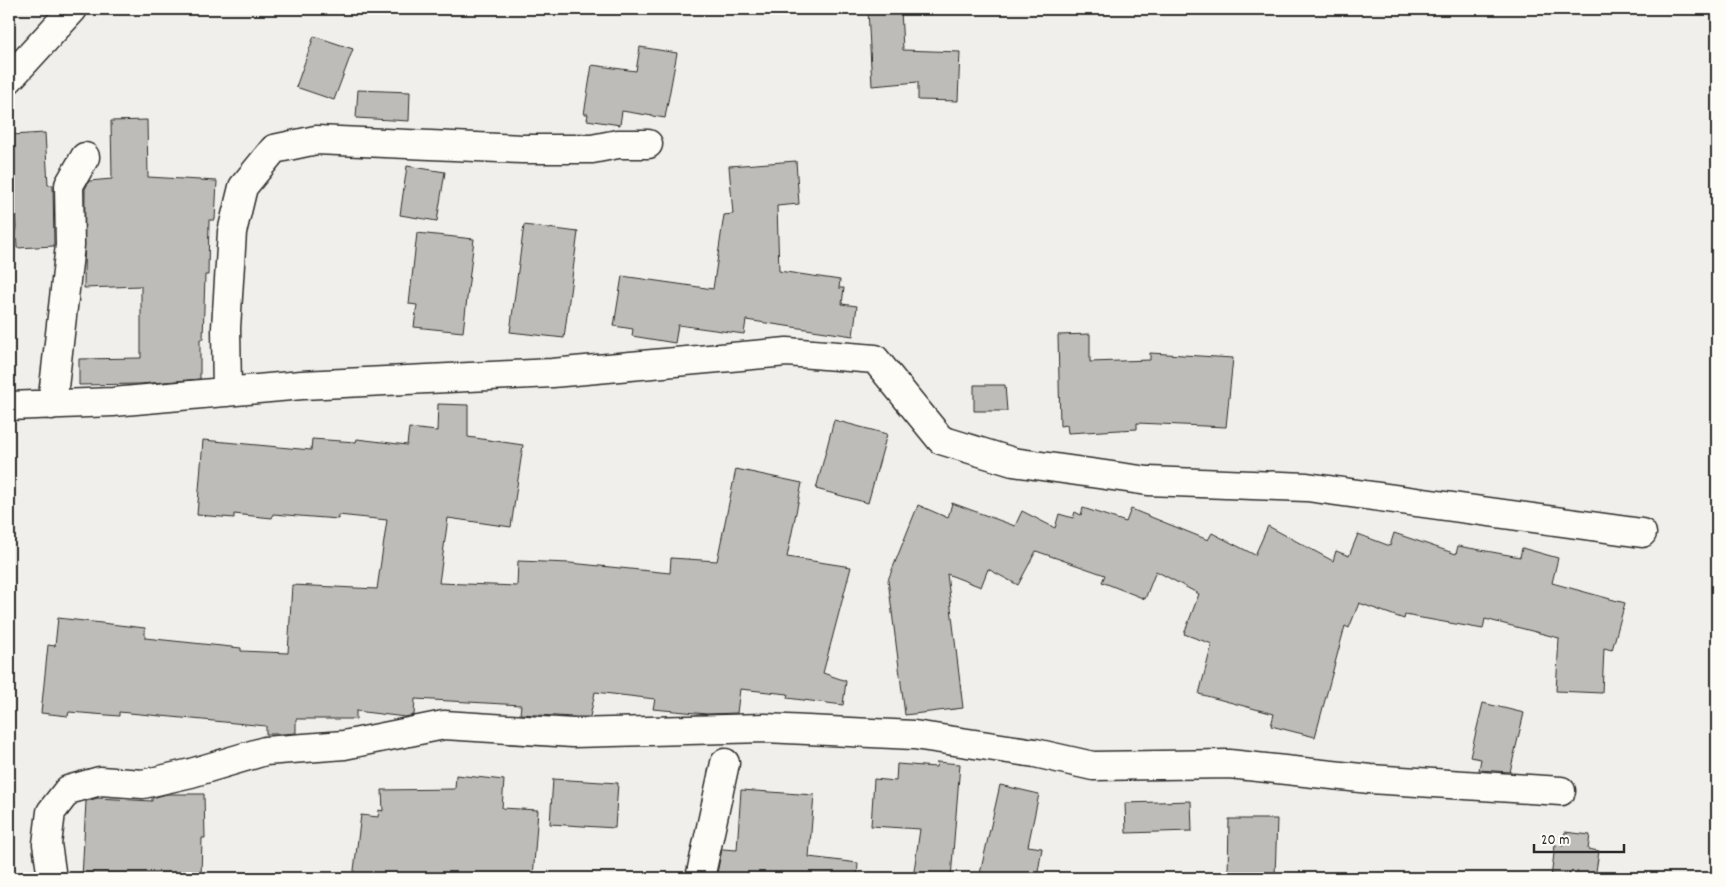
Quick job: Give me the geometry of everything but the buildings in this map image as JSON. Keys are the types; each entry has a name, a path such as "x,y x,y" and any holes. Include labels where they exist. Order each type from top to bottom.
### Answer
{"street":[{"path":"9,79 73,9"},
{"path":"227,392 226,328 232,232 243,187 274,149 316,140 522,149 592,149 618,144 648,144"},
{"path":"52,405 70,245 69,185 85,157"},
{"path":"9,406 113,402 302,385 552,373 787,352 875,359 941,440 1012,462 1148,481 1307,487 1642,533"},
{"path":"52,878 47,844 52,812 68,790 100,781 143,784 191,773 265,751 344,745 444,725 573,733 766,728 914,735 1035,753 1093,766 1229,764 1370,779 1561,791"},
{"path":"700,878 725,763"}]}
